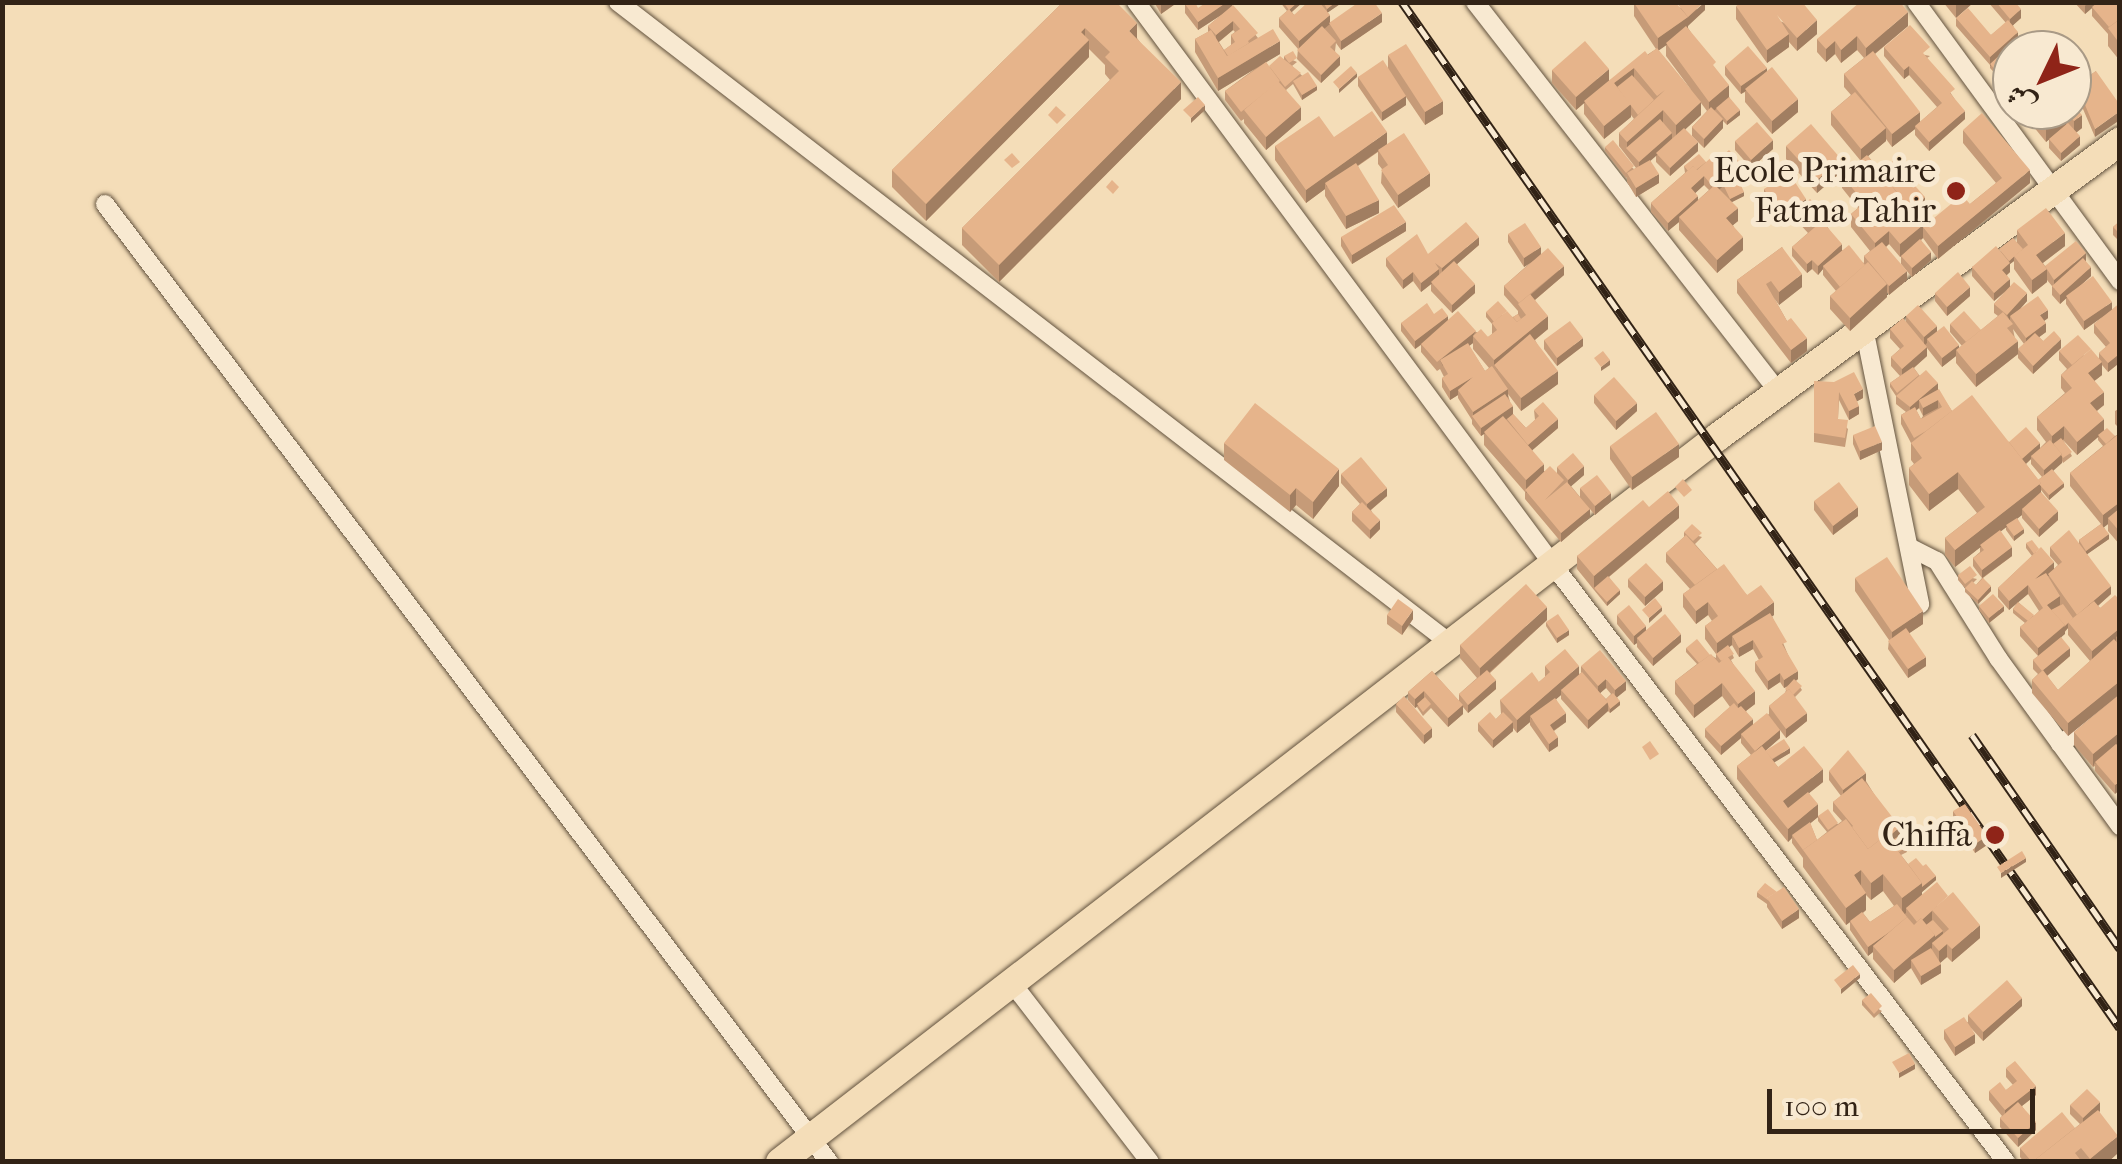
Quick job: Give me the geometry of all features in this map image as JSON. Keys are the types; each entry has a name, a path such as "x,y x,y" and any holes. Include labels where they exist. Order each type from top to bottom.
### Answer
{"main road":[{"path":"780,1162 1779,392 2120,142"}],"street":[{"path":"618,2 1451,644"},
{"path":"1136,2 1554,566 2006,1162"},
{"path":"1475,2 1577,119 1779,392"},
{"path":"1916,2 2120,281"},
{"path":"105,204 829,1162"},
{"path":"1864,328 1920,604"},
{"path":"1908,546 1937,561 1998,658 2120,826"},
{"path":"2060,744 2120,702"},
{"path":"1012,983 1150,1162"}],"building":[{"path":"1063,2 1116,2 1137,23 1129,31 1181,82 999,265 962,228 1119,71 1105,57 1110,52 1085,28 1081,32 1089,40 926,204 892,170"},
{"path":"1187,2 1195,2 1198,8 1207,2 1227,2 1198,22"},
{"path":"1308,2 1319,2 1330,15 1299,41 1279,18 1289,9 1294,15"},
{"path":"1359,2 1374,2 1382,13 1341,41 1329,23"},
{"path":"1675,2 1688,17 1658,38 1634,3"},
{"path":"1676,2 1704,2 1688,17"},
{"path":"1742,2 1802,2 1817,20 1797,38 1777,15 1789,34 1767,50 1736,6"},
{"path":"1860,2 1900,2 1908,12 1866,48 1857,36 1841,50 1835,41 1826,49 1817,39"},
{"path":"1996,2 2015,2 2021,9 2010,19"},
{"path":"2098,2 2120,2 2120,19 2109,27 2092,7"},
{"path":"1233,5 1258,33 1228,56 1224,50 1235,42 1231,35 1240,29 1233,21 1216,35 1208,26"},
{"path":"1968,8 1992,34 1992,55 1990,57 1956,18"},
{"path":"2120,19 2120,44 2108,28"},
{"path":"2008,20 2016,30 1997,30"},
{"path":"1910,25 1930,47 1923,53 1955,89 1950,93 1965,111 1929,142 1915,126 1942,103 1909,66 1904,70 1884,47"},
{"path":"1322,26 1336,41 1330,47 1340,56 1321,75 1297,50"},
{"path":"1686,26 1716,62 1713,65 1729,85 1709,102 1666,43"},
{"path":"1273,29 1280,41 1218,78 1195,39 1211,30 1227,56"},
{"path":"1585,41 1609,69 1576,97 1552,70"},
{"path":"1406,44 1443,101 1425,112 1388,55"},
{"path":"1748,46 1767,68 1741,86 1725,66"},
{"path":"1657,48 1701,102 1676,125 1663,110 1627,142 1619,133 1665,90 1657,96 1634,68 1614,83 1631,104 1604,126 1584,101 1645,51 1648,55"},
{"path":"1293,51 1297,58 1289,63 1284,56"},
{"path":"1873,51 1920,112 1892,134 1844,74"},
{"path":"1280,56 1301,73 1285,87 1269,66"},
{"path":"1383,60 1406,96 1382,112 1358,77"},
{"path":"1266,62 1280,81 1241,112 1225,91"},
{"path":"1351,66 1357,73 1339,89 1333,82"},
{"path":"1772,67 1798,99 1772,121 1745,89"},
{"path":"2096,71 2120,105 2120,111 2095,129 2092,122 2092,74"},
{"path":"1308,72 1317,86 1302,95 1293,81"},
{"path":"1632,75 1654,100 1638,115 1617,87"},
{"path":"1278,81 1301,107 1266,137 1244,110"},
{"path":"1855,92 1886,128 1861,149 1831,112"},
{"path":"1198,97 1205,105 1191,118 1183,110"},
{"path":"1729,97 1740,110 1727,121 1716,108"},
{"path":"1056,106 1066,115 1057,124 1048,115"},
{"path":"1711,107 1723,119 1704,139 1692,127"},
{"path":"1372,111 1387,132 1306,190 1275,146 1319,116 1334,137"},
{"path":"1982,113 1992,130 1996,130 2030,170 1938,246 1923,227 1962,195 1970,204 2002,178 1963,130"},
{"path":"1660,119 1672,133 1639,162 1626,148"},
{"path":"1757,122 1773,140 1751,160 1735,141"},
{"path":"1811,124 1841,159 1817,180 1786,146"},
{"path":"1684,128 1698,142 1670,168 1656,153"},
{"path":"2060,130 2074,130 2080,136 2061,153 2049,139"},
{"path":"1404,133 1430,173 1398,195 1381,170 1388,165 1378,150"},
{"path":"1613,140 1634,166 1626,173 1605,147"},
{"path":"1729,150 1742,165 1733,173 1720,158"},
{"path":"1012,153 1020,162 1012,168 1004,160"},
{"path":"1699,154 1706,162 1688,171 1684,166"},
{"path":"1714,155 1729,173 1713,187 1704,176 1691,188 1698,196 1668,223 1651,203 1693,166 1697,170"},
{"path":"1867,155 1923,225 1900,244 1889,231 1875,243 1851,214 1864,203 1842,175"},
{"path":"1650,160 1659,174 1636,188 1627,173"},
{"path":"1893,161 1925,197 1911,210 1881,172"},
{"path":"1356,163 1379,200 1346,216 1325,183"},
{"path":"1759,167 1764,173 1757,179 1751,173"},
{"path":"1789,173 1806,199 1781,216 1764,189"},
{"path":"1737,177 1744,192 1730,199 1723,184"},
{"path":"1112,180 1119,187 1113,194 1106,187"},
{"path":"1715,185 1738,208 1726,218 1743,237 1717,260 1679,217"},
{"path":"1810,199 1825,214 1811,227 1797,212"},
{"path":"1394,205 1406,222 1352,255 1341,237"},
{"path":"2046,208 2065,233 2036,255 2047,269 2032,280 2014,256 2028,245 2017,230"},
{"path":"1822,221 1842,244 1818,266 1812,260 1807,264 1792,247"},
{"path":"1466,222 1479,237 1442,268 1435,263 1439,269 1421,283 1413,272 1403,280 1386,258 1417,234 1428,254"},
{"path":"1525,223 1541,247 1524,258 1508,234"},
{"path":"2013,238 2023,249 2009,261 1999,249"},
{"path":"1920,239 1931,252 1912,268 1901,256"},
{"path":"2076,241 2086,253 2054,280 2045,266"},
{"path":"1882,242 1907,271 1889,286 1864,256"},
{"path":"1849,245 1865,265 1840,287 1823,266"},
{"path":"1996,246 2010,263 2002,270 2010,279 1994,293 1972,267"},
{"path":"1782,247 1802,274 1779,292 1771,281 1766,284 1787,321 1791,318 1807,338 1791,350 1737,280"},
{"path":"1548,248 1564,266 1519,303 1504,286"},
{"path":"2083,258 2091,267 2060,295 2052,286"},
{"path":"1454,261 1475,284 1452,305 1431,282"},
{"path":"1868,262 1887,284 1850,318 1830,296"},
{"path":"1958,272 1970,287 1947,307 1935,293"},
{"path":"2093,276 2112,302 2084,321 2066,296"},
{"path":"2014,282 2027,293 2007,315 1994,304"},
{"path":"1530,294 1548,316 1494,360 1473,336 1481,329 1488,337 1497,330 1492,323 1507,311 1517,322 1526,315 1518,304"},
{"path":"2038,296 2048,310 2040,315 2046,323 2026,338 2010,316"},
{"path":"1498,301 1507,311 1494,322 1486,312"},
{"path":"1427,303 1434,314 1442,308 1448,316 1415,341 1401,323"},
{"path":"2120,303 2120,358 2118,355 2108,363 2099,353 2110,343 2094,324"},
{"path":"1918,305 1937,326 1924,337 1906,316"},
{"path":"1458,311 1476,331 1437,362 1421,344"},
{"path":"1964,311 1981,330 1966,342 1950,324"},
{"path":"2003,312 2013,324 2007,328 2018,341 1976,374 1956,350"},
{"path":"1903,318 1927,347 1902,369 1891,357 1904,346 1890,329"},
{"path":"1570,321 1583,338 1557,358 1544,340"},
{"path":"1944,326 1959,345 1942,358 1927,339"},
{"path":"2054,331 2061,339 2033,366 2018,349 2035,333 2043,341"},
{"path":"1530,334 1558,371 1521,398 1494,365"},
{"path":"2078,335 2091,349 2072,365 2059,351"},
{"path":"1468,343 1485,371 1492,366 1508,389 1473,412 1458,390 1473,377 1450,391 1442,378 1448,374 1440,360"},
{"path":"2091,349 2102,362 2088,373 2104,392 2090,403 2104,419 2077,442 2064,426 2052,436 2037,417 2072,388 2061,375"},
{"path":"1603,351 1610,360 1601,367 1594,358"},
{"path":"1913,367 1919,375 1897,393 1890,383"},
{"path":"1926,370 1938,383 1910,407 1896,396"},
{"path":"1854,372 1863,389 1854,394 1859,406 1849,411 1839,392 1838,419 1848,420 1845,438 1814,433 1814,381 1834,382"},
{"path":"1614,377 1637,403 1616,421 1594,395"},
{"path":"1939,389 1952,411 1914,438 1901,415 1915,407 1921,419 1942,407 1938,400 1923,408 1919,400"},
{"path":"1505,394 1513,406 1481,428 1472,416"},
{"path":"1972,395 2041,483 1955,550 1945,538 1985,507 1958,472 1929,494 1909,468 1922,458 1911,443"},
{"path":"1543,402 1558,419 1528,445 1507,419 1513,414 1526,428 1539,416 1534,410"},
{"path":"1255,403 1339,469 1313,502 1296,488 1290,495 1224,443"},
{"path":"1656,412 1679,444 1632,477 1610,446"},
{"path":"1503,416 1544,464 1526,480 1484,432"},
{"path":"1875,426 1882,442 1860,451 1853,435"},
{"path":"2026,427 2040,443 2022,459 2009,442"},
{"path":"2107,428 2115,436 2106,444 2098,435"},
{"path":"2120,433 2120,502 2103,515 2070,473"},
{"path":"2061,438 2072,452 2063,458 2053,444"},
{"path":"2050,440 2062,454 2044,470 2031,456"},
{"path":"1573,453 1584,466 1568,480 1557,467"},
{"path":"1361,457 1387,488 1367,504 1341,474"},
{"path":"1550,466 1564,480 1545,500 1567,482 1590,509 1561,533 1525,490"},
{"path":"2052,469 2064,483 2049,495 2038,480"},
{"path":"1597,475 1611,493 1595,506 1580,488"},
{"path":"1683,479 1692,490 1684,497 1675,487"},
{"path":"1839,482 1858,507 1833,526 1814,501"},
{"path":"1668,491 1679,505 1594,576 1577,556 1643,500 1649,507"},
{"path":"2041,492 2058,511 2039,529 2022,509"},
{"path":"1362,502 1380,520 1370,530 1352,512"},
{"path":"2120,508 2120,532 2108,518"},
{"path":"2017,518 2024,529 2014,536 2006,525"},
{"path":"1692,524 1702,533 1693,541 1684,532"},
{"path":"2101,524 2109,534 2086,551 2079,540"},
{"path":"2000,530 2012,547 1982,570 1973,558 1984,550 1980,545"},
{"path":"2069,530 2111,586 2077,615 2048,574 2062,562 2050,547"},
{"path":"1686,535 1717,569 1695,585 1666,553"},
{"path":"2032,540 2039,549 2034,554 2026,543"},
{"path":"2041,547 2054,562 2035,579 2046,573 2060,596 2047,605 2065,625 2038,648 2020,627 2043,608 2028,585 2009,601 1998,588"},
{"path":"1887,557 1923,611 1892,632 1855,578"},
{"path":"1646,563 1663,581 1645,597 1628,579"},
{"path":"1724,564 1747,595 1761,585 1774,602 1717,643 1705,626 1718,616 1708,602 1696,611 1683,594"},
{"path":"1970,566 1977,575 1965,584 1958,575"},
{"path":"1608,576 1620,590 1607,602 1594,588"},
{"path":"1983,578 1991,586 1978,600 1965,588"},
{"path":"1526,584 1547,607 1480,668 1460,645"},
{"path":"1993,594 2004,606 1989,618 1979,606"},
{"path":"2115,595 2120,600 2120,628 2092,651 2068,622 2094,601 2100,608"},
{"path":"1655,598 1662,607 1649,618 1642,610"},
{"path":"1398,599 1413,610 1402,626 1387,615"},
{"path":"2018,602 2034,615 2028,621 2013,609"},
{"path":"2063,604 2073,618 2064,627 2051,610"},
{"path":"1629,605 1646,626 1634,636 1617,615"},
{"path":"1770,613 1798,671 1784,680 1780,673 1768,681 1755,662 1763,657 1753,640 1739,648 1732,636"},
{"path":"1558,614 1569,630 1557,638 1546,622"},
{"path":"1665,614 1681,634 1653,658 1637,638"},
{"path":"1906,628 1926,657 1908,669 1888,641"},
{"path":"2061,637 2070,648 2042,671 2033,660"},
{"path":"1697,639 1710,655 1699,663 1686,648"},
{"path":"2114,639 2120,646 2120,681 2068,723 2032,680 2043,670 2058,690"},
{"path":"1728,645 1734,654 1721,661 1716,654"},
{"path":"1565,649 1579,666 1517,720 1500,700 1532,672 1539,682 1550,672 1545,666"},
{"path":"1600,650 1626,681 1615,690 1606,679 1598,686 1581,666"},
{"path":"1711,654 1719,663 1727,656 1755,691 1738,704 1722,683 1694,705 1675,681"},
{"path":"1487,670 1496,680 1468,705 1459,694"},
{"path":"1432,671 1463,705 1448,718 1424,691 1415,699 1408,692"},
{"path":"1582,672 1608,702 1588,720 1561,690"},
{"path":"1794,679 1802,686 1793,695 1785,689"},
{"path":"1789,689 1807,713 1786,729 1769,706"},
{"path":"1613,693 1620,701 1610,709 1606,699"},
{"path":"2120,694 2120,732 2093,754 2074,732"},
{"path":"1404,696 1432,728 1424,735 1396,704"},
{"path":"1425,697 1431,704 1423,712 1417,704"},
{"path":"1555,698 1566,713 1550,725 1558,737 1549,744 1530,716"},
{"path":"1734,703 1753,719 1721,746 1705,729"},
{"path":"1490,712 1496,719 1503,712 1513,722 1493,740 1478,723"},
{"path":"1767,713 1780,730 1755,751 1741,734"},
{"path":"1784,739 1790,748 1772,759 1765,751"},
{"path":"1650,741 1659,754 1650,760 1642,747"},
{"path":"2116,744 2120,747 2120,781 2115,785 2095,762"},
{"path":"1762,746 1778,767 1804,746 1823,769 1783,801 1788,808 1808,792 1818,804 1788,829 1737,766"},
{"path":"1848,750 1866,773 1843,790 1829,771"},
{"path":"1862,778 1900,827 1868,849 1833,802"},
{"path":"1965,804 1987,836 1975,844 1953,811"},
{"path":"1828,809 1838,823 1828,830 1818,816"},
{"path":"1846,819 1868,849 1886,835 1922,883 1902,898 1883,874 1871,883 1861,870 1854,875 1866,893 1846,908 1803,850"},
{"path":"1810,822 1817,840 1803,850 1792,835"},
{"path":"1899,836 1907,847 1899,852 1891,841"},
{"path":"2022,851 2026,858 2001,873 1997,867"},
{"path":"1916,858 1936,876 1922,887 1908,864"},
{"path":"1937,882 1948,896 1917,922 1906,908"},
{"path":"1765,883 1777,892 1767,898 1769,901 1757,892"},
{"path":"1784,887 1799,909 1782,921 1767,898"},
{"path":"1953,892 1980,925 1952,949 1947,944 1939,951 1932,943 1949,929 1932,910"},
{"path":"1897,904 1907,917 1868,947 1850,921 1862,912 1870,922"},
{"path":"1907,917 1914,925 1921,918 1935,935 1894,970 1873,946"},
{"path":"1933,920 1943,931 1935,937 1926,925"},
{"path":"1931,948 1941,964 1921,976 1911,960"},
{"path":"1853,965 1860,974 1841,989 1834,980"},
{"path":"2007,980 2022,998 1983,1032 1968,1015"},
{"path":"1871,993 1882,1006 1874,1014 1862,1000"},
{"path":"1964,1017 1975,1034 1955,1047 1944,1030"},
{"path":"1909,1053 1915,1064 1899,1073 1892,1062"},
{"path":"2015,1061 2036,1086 2005,1110 1989,1091 2000,1082 2006,1090 2017,1081 2006,1068"},
{"path":"2087,1089 2100,1102 2083,1118 2070,1105"},
{"path":"2018,1102 2036,1122 2018,1138 2000,1118"},
{"path":"2098,1110 2118,1136 2090,1159 2081,1148 2075,1153 2082,1162 2038,1162 2036,1159"},
{"path":"2062,1112 2075,1128 2032,1162 2020,1148"}],"railway":[{"path":"1402,2 2120,1028"},
{"path":"1972,735 2120,949"}],"place":[{"name":"Ecole Primaire Fatma Tahir","path":"1956,191"},
{"name":"Chiffa","path":"1995,835"}]}
